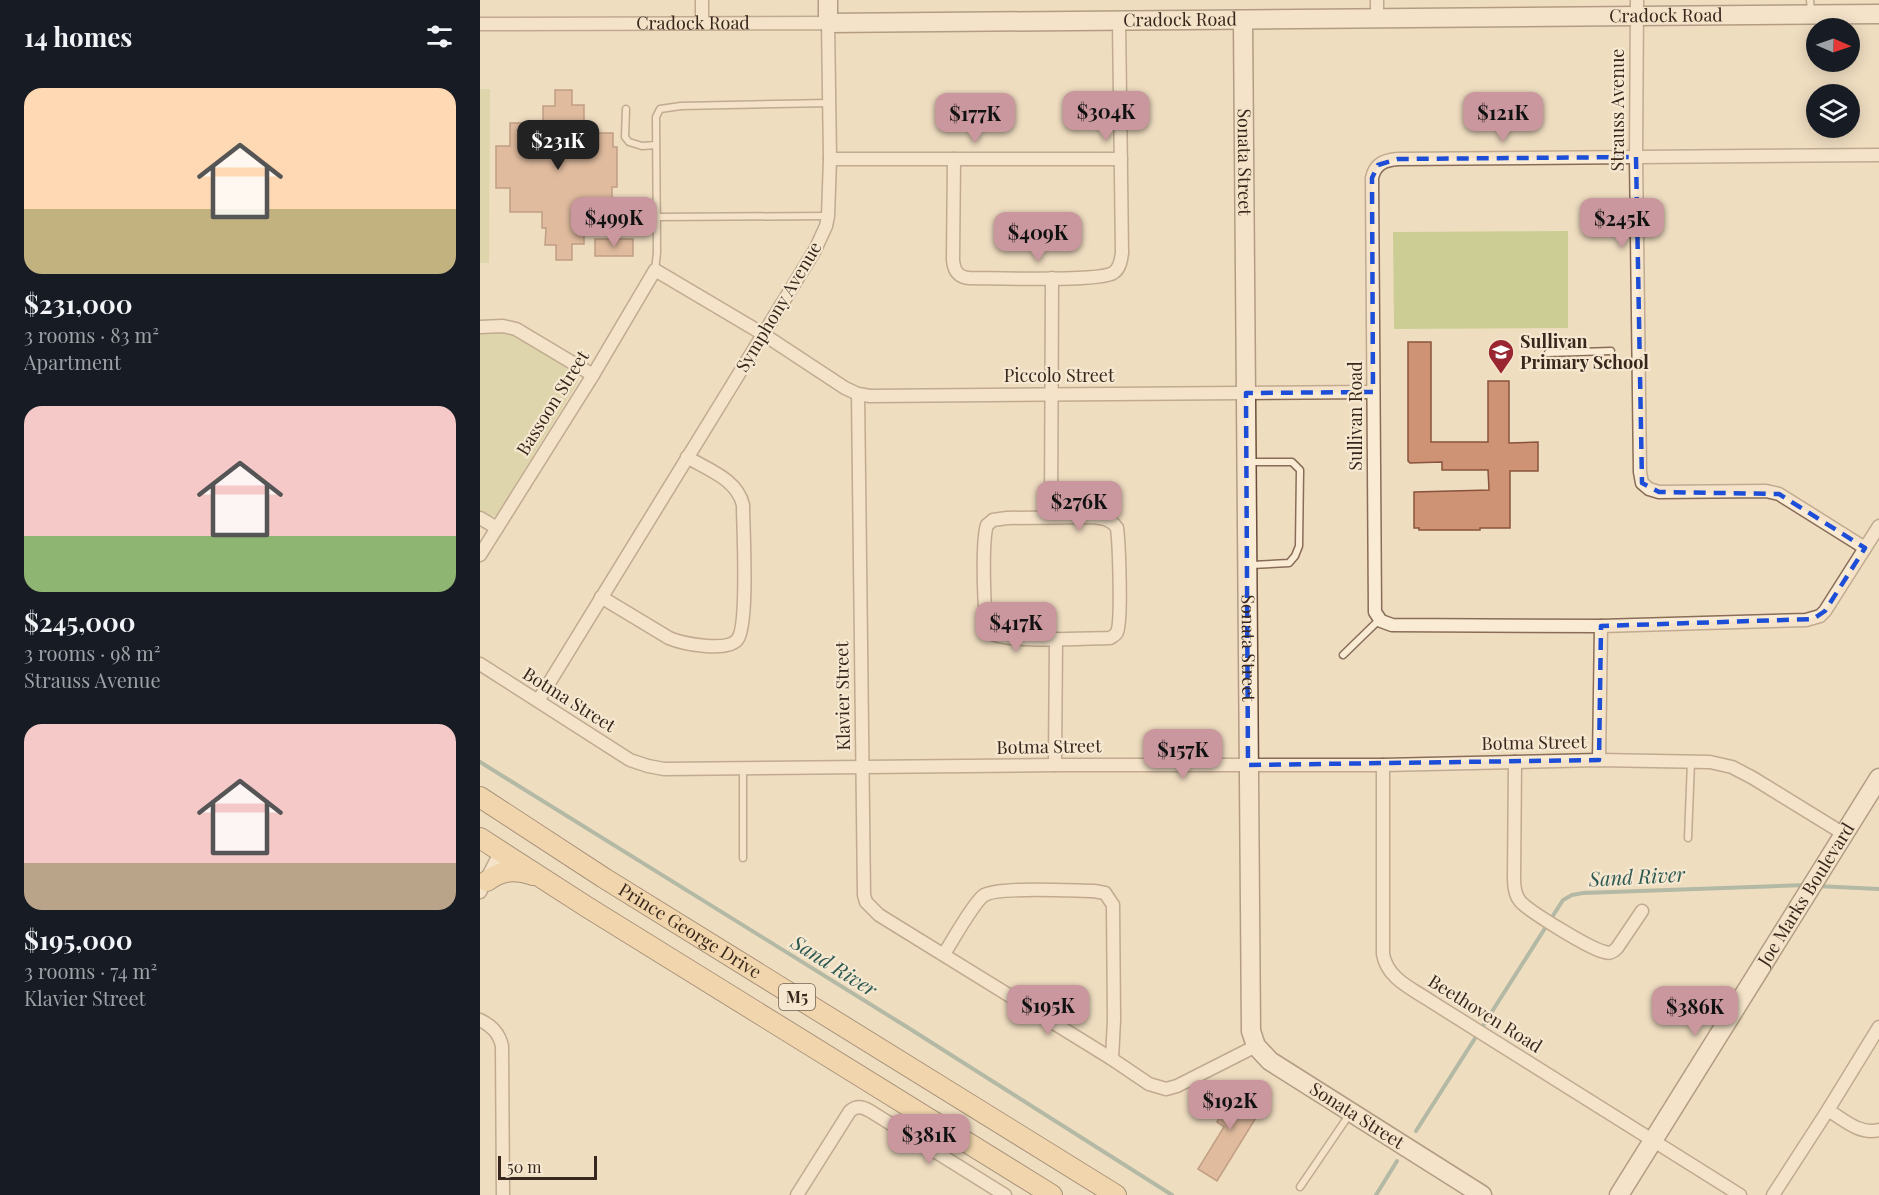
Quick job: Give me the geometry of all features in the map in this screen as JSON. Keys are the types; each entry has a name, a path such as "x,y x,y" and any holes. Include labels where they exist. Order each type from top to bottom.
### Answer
{"main road":[{"name":"Prince George Drive","path":"480,797 604,878 1116,1195"},
{"name":"Prince George Drive","path":"480,838 1052,1195"},
{"path":"483,886 503,872 517,870 567,893"}],"street":[{"path":"702,0 702,23"},
{"name":"Symphony Avenue","path":"538,701 815,250 826,226 830,159 828,0"},
{"path":"1377,0 1377,20"},
{"name":"Cradock Road","path":"480,24 1377,20 1636,9 1810,8 1879,14"},
{"name":"Strauss Avenue","path":"1636,9 1636,157 1642,483 1649,489 1659,492 1766,491 1779,494 1865,548"},
{"path":"954,159 953,255 956,273 969,278 1052,278 1100,276 1114,273 1119,268 1122,253 1119,20"},
{"name":"Sonata Street","path":"1243,21 1250,1023 1253,1039 1270,1061 1477,1194"},
{"name":"Sullivan Road","path":"1379,620 1375,609 1372,178 1378,165 1398,159 1879,155"},
{"path":"830,159 1121,159"},
{"path":"655,270 763,334"},
{"name":"Bassoon Street","path":"480,555 655,270"},
{"path":"1051,517 1052,278"},
{"path":"480,327 503,326 516,329 592,375"},
{"name":"Piccolo Street","path":"763,334 845,388 858,393 903,396 1373,392"},
{"name":"Klavier Street","path":"858,393 862,768 866,902 879,915 1154,1087 1170,1089 1257,1046"},
{"path":"601,597 669,638 691,645 734,643 741,635 744,614 741,496 731,483 687,457"},
{"path":"1051,517 1107,519 1117,528 1119,603 1117,632 1110,638 999,637 989,632 986,622 987,525 993,520 1007,518 1051,517"},
{"path":"480,518 497,528"},
{"path":"1379,620 1392,625 1601,626 1785,622 1813,619 1825,611 1879,526"},
{"path":"1599,760 1601,626"},
{"path":"1055,765 1056,639"},
{"name":"Botma Street","path":"480,664 640,764 664,769 1055,765 1383,765 1599,760 1710,762 1732,767 1844,834"},
{"path":"1515,762 1515,891 1521,903 1602,952 1613,952 1642,911"},
{"name":"Beethoven Road","path":"1383,765 1383,954 1386,966 1398,980 1740,1195"},
{"name":"Joe Marks Boulevard","path":"1619,1195 1879,778"},
{"path":"483,886 501,851"},
{"path":"944,954 978,901 987,894 1003,891 1105,893 1113,906 1114,918 1112,1059"},
{"path":"480,1020 494,1029 500,1037 502,1046 503,1195"},
{"path":"1773,1195 1879,1027"},
{"path":"797,1195 850,1111 860,1106 1005,1195"},
{"path":"1828,1110 1858,1129 1872,1132 1879,1130"}],"lane":[{"name":"Bassoon Street","path":"655,270 656,117 660,109 670,106 694,105 829,104"},
{"path":"626,109 628,142 642,146 657,146"},
{"path":"657,217 828,216"},
{"path":"1548,353 1611,351"},
{"path":"1246,462 1292,462 1300,470 1299,546 1295,556 1289,563 1247,565"},
{"path":"1343,656 1379,620"},
{"path":"1688,838 1691,762"},
{"path":"743,768 743,858"},
{"path":"1300,1187 1351,1112"}],"highlighted area":[{"path":"1636,157 1642,483 1659,492 1779,494 1865,548 1825,611 1813,619 1601,626 1599,760 1248,765 1246,393 1373,392 1372,178 1378,165 1398,159"}],"green space":[{"path":"480,89 490,89 489,263 480,263"},
{"path":"1568,231 1568,328 1394,329 1393,232"},
{"path":"480,333 507,333 518,337 570,369 578,382 495,516 480,513"}],"building":[{"path":"555,90 572,90 572,105 584,105 584,133 613,133 613,147 617,147 617,187 612,187 612,200 584,200 584,244 572,244 572,260 556,260 556,245 545,245 546,228 542,228 542,212 510,212 510,188 496,188 496,146 510,146 510,123 543,123 543,106 555,106"},
{"path":"595,239 633,239 633,256 595,256"},
{"path":"1408,342 1431,342 1431,442 1488,442 1488,381 1509,381 1509,443 1538,442 1538,471 1510,471 1510,528 1419,530 1419,528 1414,528 1414,492 1489,490 1488,470 1442,470 1442,462 1410,463 1408,461"},
{"path":"1228,1089 1231,1091 1233,1089 1262,1108 1217,1181 1198,1169 1224,1127 1217,1122 1219,1118 1215,1110"}],"waterway":[{"name":"Sand River","path":"480,762 907,1027 1172,1195"},
{"name":"Sand River","path":"1416,1131 1563,900 1583,893 1806,885"},
{"name":"Sand River","path":"1817,886 1879,889"},
{"name":"Sand River","path":"1376,1195 1397,1161"}],"place":[{"name":"Sullivan Primary School","path":"1501,375"}]}
